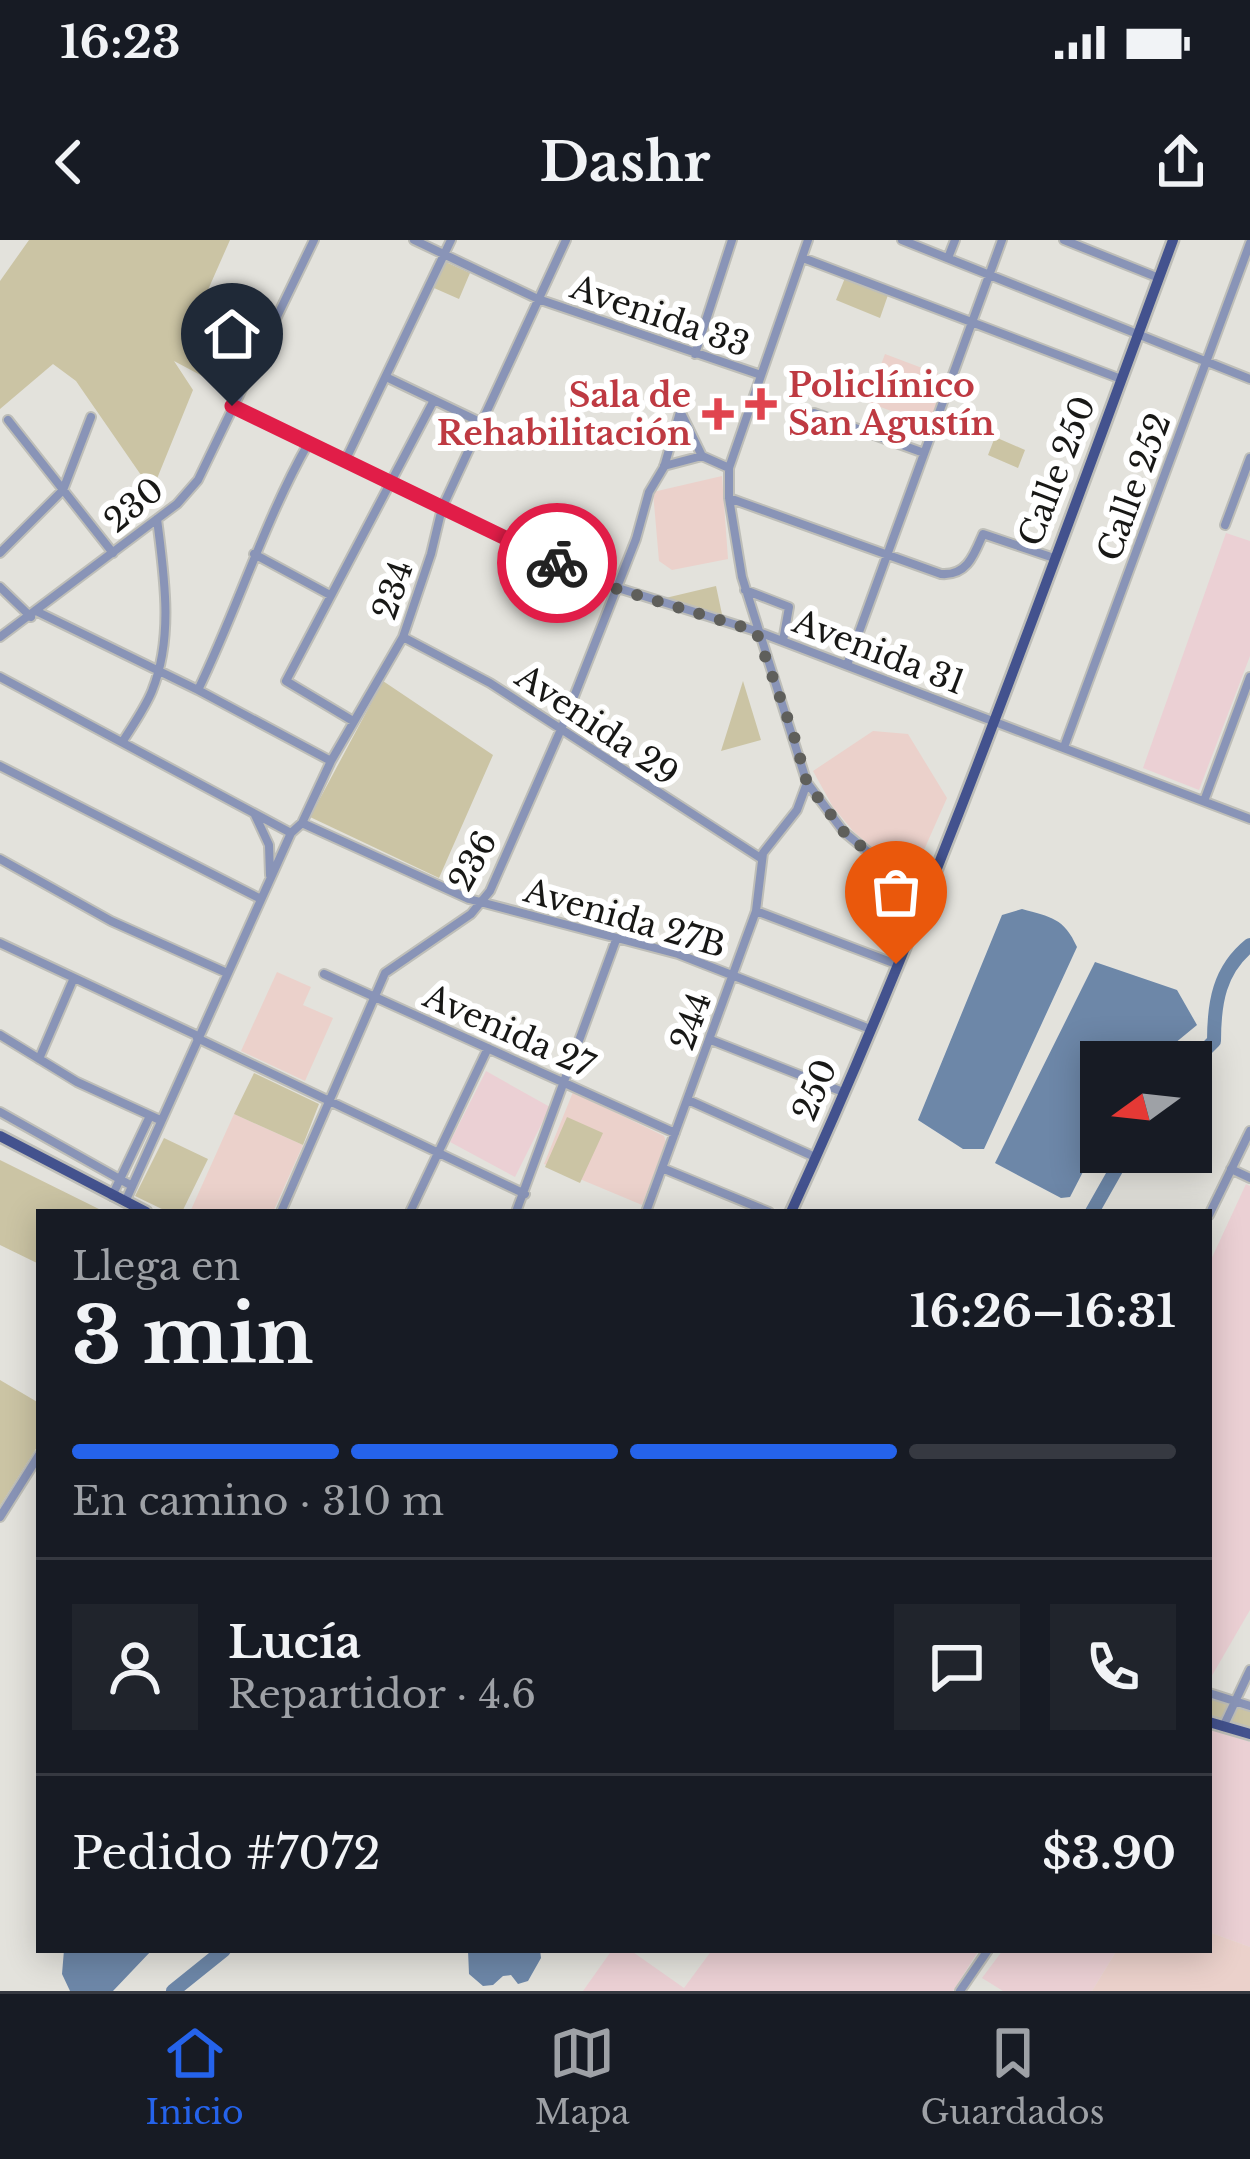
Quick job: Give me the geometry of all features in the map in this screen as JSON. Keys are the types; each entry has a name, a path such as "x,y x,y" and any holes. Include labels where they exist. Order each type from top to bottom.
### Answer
{"main road":[{"name":"Calle 250","path":"993,720 1173,240"},
{"name":"250","path":"792,1209 993,720"},
{"path":"0,1136 139,1209"},
{"path":"1212,1723 1250,1734"}],"street":[{"name":"230","path":"0,638 158,519 198,480 314,240"},
{"name":"Avenida 33","path":"414,240 538,299 761,375"},
{"path":"346,459 451,240"},
{"name":"234","path":"111,1197 198,1037 291,833 302,823 331,761 403,637 442,508 566,240"},
{"path":"695,354 732,240"},
{"path":"808,240 730,468 729,497 745,590 807,783 844,832 884,865 928,885"},
{"path":"902,240 1250,379"},
{"path":"948,257 955,240"},
{"path":"847,665 1002,240"},
{"path":"1064,240 1159,278"},
{"name":"Calle 252","path":"1064,747 1250,243"},
{"path":"803,258 1121,379"},
{"path":"386,377 480,422"},
{"path":"353,721 286,681 434,400"},
{"name":"Avenida 31","path":"232,406 617,589 756,631 1250,819"},
{"name":"236","path":"282,1209 385,973 483,904 562,728 649,493 664,466 680,412 702,456"},
{"path":"814,413 924,452"},
{"path":"0,554 63,490 91,417"},
{"path":"8,420 113,554"},
{"path":"198,690 254,554 308,442"},
{"path":"664,466 702,456 730,468"},
{"path":"1225,525 1250,458"},
{"path":"729,497 953,575 971,561 983,534 1054,558"},
{"path":"123,741 159,671 166,594 158,519"},
{"path":"254,554 330,595"},
{"path":"0,587 35,615 198,690 331,761"},
{"path":"745,590 789,607 782,641"},
{"name":"Avenida 29","path":"403,637 490,683 762,859"},
{"path":"0,677 291,833"},
{"path":"1204,801 1250,677"},
{"path":"0,766 261,899"},
{"name":"244","path":"647,1209 756,911 762,859 797,810 807,783"},
{"path":"250,809 268,845 270,878"},
{"name":"Avenida 27B","path":"302,823 483,904 678,954 870,1029"},
{"path":"0,859 111,921 227,973"},
{"path":"756,911 896,964"},
{"path":"518,1209 616,940"},
{"path":"0,943 525,1194"},
{"name":"Avenida 27","path":"323,974 675,1133"},
{"path":"39,1059 73,980"},
{"path":"0,1035 76,1082 155,1118"},
{"path":"710,1040 843,1092"},
{"path":"411,1209 488,1048"},
{"path":"688,1100 816,1158"},
{"path":"0,1112 132,1186"},
{"name":"234","path":"125,1203 155,1118"},
{"path":"1212,1209 1250,1131"},
{"path":"662,1168 762,1209"},
{"path":"1231,1169 1250,1178"},
{"path":"0,1517 36,1460"},
{"path":"1223,1727 1250,1670"},
{"path":"1212,1694 1250,1706"},
{"path":"960,1991 986,1953"}],"shaded area":[{"path":"29,240 230,240 196,317 243,341 221,386 174,361 193,390 152,491 76,381 53,364 0,409 0,281"},
{"path":"446,262 470,273 459,299 434,288"},
{"path":"845,278 888,295 880,318 836,300"},
{"path":"885,354 946,377 929,425 867,402"},
{"path":"995,437 1025,450 1018,468 988,455"},
{"path":"722,476 728,559 672,570 659,561 653,492"},
{"path":"1226,533 1250,541 1250,656 1199,790 1143,768"},
{"path":"716,586 723,619 657,600"},
{"path":"383,681 493,755 439,878 310,817"},
{"path":"743,681 761,740 721,751"},
{"path":"873,731 908,734 947,798 916,868 882,856 853,831 813,771"},
{"path":"277,972 311,987 303,1005 333,1018 305,1081 241,1051"},
{"path":"486,1071 550,1107 515,1177 450,1142"},
{"path":"254,1073 319,1104 303,1145 234,1114"},
{"path":"573,1092 664,1136 666,1142 642,1205 544,1164"},
{"path":"234,1114 303,1145 274,1209 191,1209"},
{"path":"567,1117 603,1133 580,1183 545,1167"},
{"path":"164,1138 208,1159 183,1209 162,1209 135,1196"},
{"path":"0,1160 99,1209 36,1209 36,1263 0,1245"},
{"path":"1246,1184 1250,1186 1250,1610 1212,1676 1212,1258"},
{"path":"0,1380 36,1401 36,1449 0,1506"},
{"path":"1212,1692 1250,1703 1250,1732 1212,1721"},
{"path":"1212,1730 1250,1742 1250,1947 1212,1933"},
{"path":"1212,1933 1250,1947 1250,1991 1092,1991 1115,1953 1212,1953"},
{"path":"610,1953 634,1953 684,1988 710,1953 977,1953 953,1991 583,1991"},
{"path":"1001,1953 1115,1953 1092,1991 1003,1991 982,1978"}],"water":[{"path":"1022,909 1056,920 1077,947 984,1149 963,1149 918,1120 1002,915"},
{"path":"1095,962 1177,990 1197,1025 1178,1041 1080,1041 1082,1173 1070,1197 1061,1198 995,1163"},
{"path":"64,1953 149,1953 113,1991 70,1991 62,1974"},
{"path":"468,1953 540,1953 528,1981 518,1984 511,1975 483,1986 469,1974"}],"waterway":[{"path":"1212,1043 1220,988 1231,965 1250,945"},
{"path":"1094,1209 1114,1173"},
{"path":"173,1991 220,1953"}],"way so far":[{"path":"557,563 617,589 756,631 807,783 844,832 884,865 928,885 896,964"}],"place":[{"name":"Policlínico San Agustín","path":"761,404"},
{"name":"Sala de Rehabilitación","path":"718,414"}],"route":[{"path":"232,406 557,563"}]}
